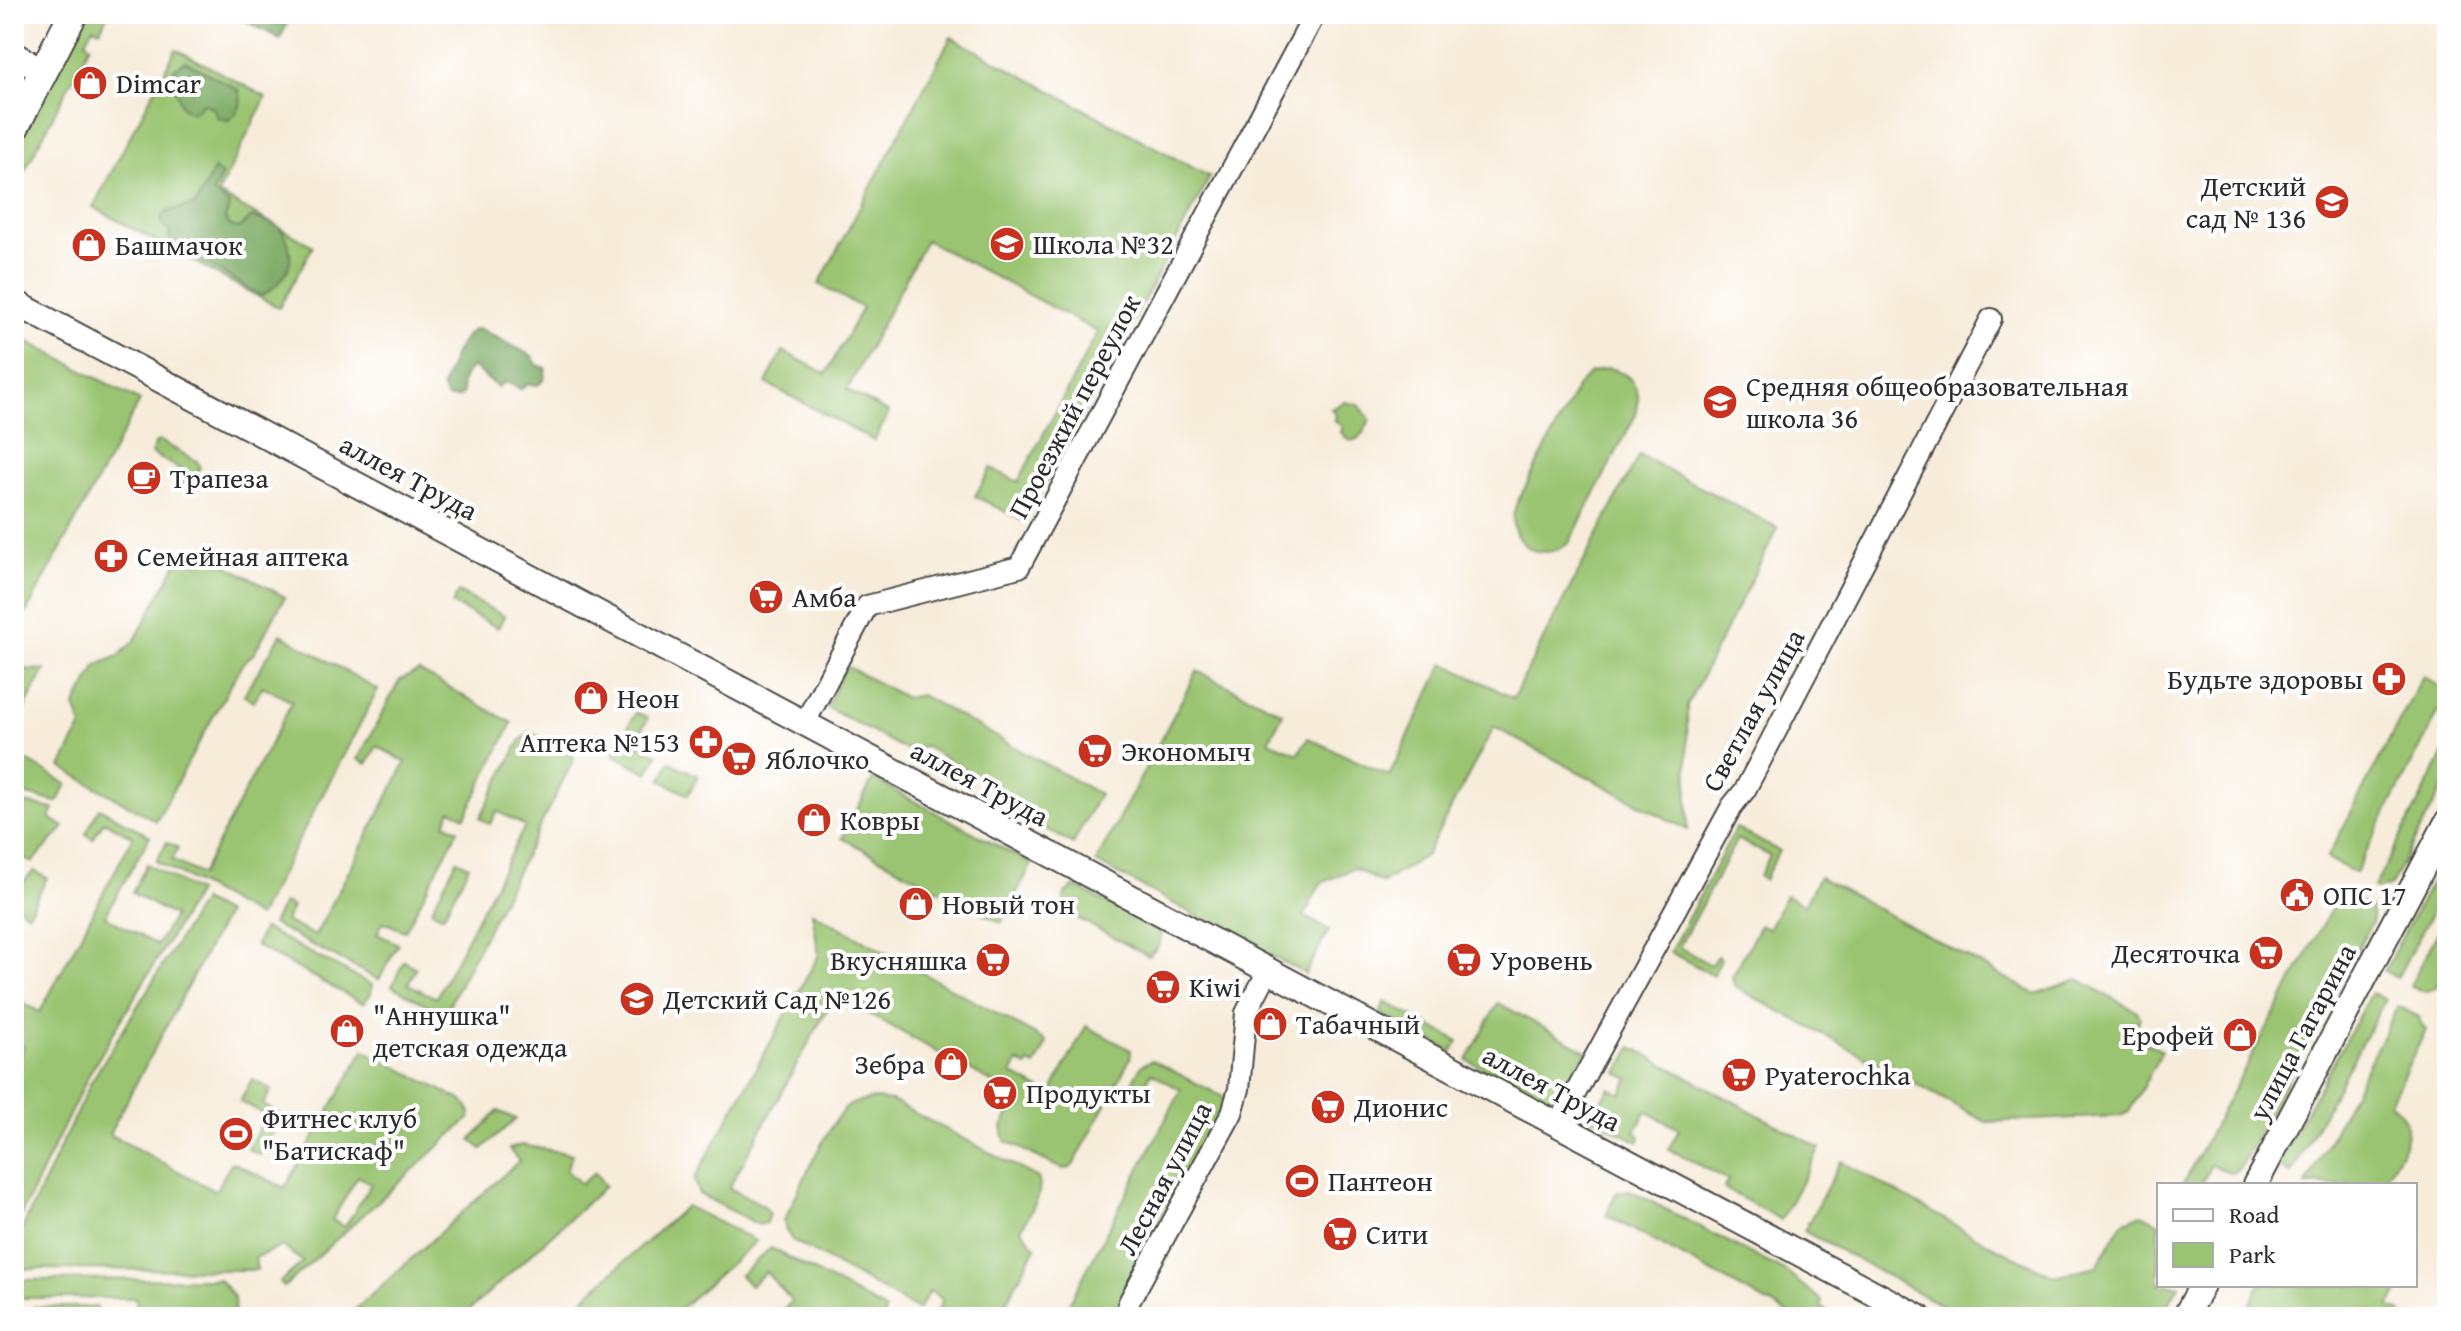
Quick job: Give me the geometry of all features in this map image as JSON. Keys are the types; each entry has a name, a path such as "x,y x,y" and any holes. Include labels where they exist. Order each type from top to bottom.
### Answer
{"main road":[{"path":"14,128 73,14"}],"street":[{"name":"Проезжий переулок","path":"804,724 867,606 1019,567 1315,14"},
{"path":"14,54 43,71"},
{"name":"аллея Труда","path":"14,302 1919,1317"},
{"name":"Светлая улица","path":"1558,1125 1732,806 1745,790 1991,319"},
{"name":"улица Гагарина","path":"2256,1183 2447,822"},
{"name":"Лесная улица","path":"1125,1317 1129,1302 1232,1113 1239,1089 1246,1013 1268,971"},
{"path":"2185,1317 2201,1287"}],"green space":[{"path":"79,14 86,17 89,14 108,14 100,30 93,27 86,41 90,45 18,184 14,182 14,139"},
{"path":"233,14 292,14 280,39"},
{"name":"Школа №32","path":"951,37 1210,177 1025,522 975,496 991,468 1018,482 1098,332 926,240 847,390 889,413 874,441 766,383 783,351 826,374 862,308 819,284"},
{"path":"176,49 266,97 218,194 313,246 279,308 93,207"},
{"path":"185,61 239,90 240,107 232,117 228,120 218,118 213,108 203,103 193,113 182,108 173,70"},
{"path":"214,169 222,175 213,193 230,205 225,219 231,226 239,228 252,217 276,225 287,240 290,254 288,269 274,287 261,296 180,251 170,241 169,231 161,221 164,213 196,204"},
{"path":"476,329 532,356 537,365 546,368 544,380 538,385 529,384 521,389 506,382 497,387 473,367 463,378 463,393 459,398 447,398 442,388 451,363 464,338"},
{"path":"14,334 140,401 26,613 14,613"},
{"path":"1608,368 1624,374 1634,385 1638,399 1635,416 1569,543 1546,552 1535,551 1519,539 1514,529 1516,505 1578,386 1590,373"},
{"path":"1344,402 1359,405 1370,419 1356,439 1348,440 1341,432 1343,426 1335,421 1336,414 1331,409"},
{"path":"160,441 198,462 200,467 187,492 174,484 181,470 151,453 156,442"},
{"path":"1639,455 1778,528 1687,705 1688,830 1494,727 1426,855 1382,883 1354,868 1321,883 1304,916 1329,930 1305,974 1096,862 1197,671 1283,713 1269,741 1298,754 1308,738 1389,776 1444,663 1513,698"},
{"path":"204,553 285,597 254,653 242,664 156,821 61,767 82,726 75,706 97,665 119,656 135,640 181,555 198,564"},
{"path":"458,592 504,616 498,628 452,604"},
{"path":"281,634 378,690 258,917 156,861 167,842 178,848 172,860 201,875 292,702 263,686 254,701 244,695"},
{"path":"846,666 906,698 921,695 1099,794 1073,844 1020,815 1007,794 926,747 904,749 826,707"},
{"path":"14,669 45,670 14,728"},
{"path":"419,671 512,723 465,817 451,810 445,823 458,830 405,931 383,922 377,934 398,944 379,980 272,924 283,903 292,907 285,921 315,936 406,762 377,746 367,764 358,759 400,680"},
{"path":"2423,676 2447,691 2447,696 2355,873 2327,858"},
{"path":"636,712 648,718 635,742 658,755 648,773 613,754"},
{"path":"530,732 573,755 574,759 447,1009 440,1012 392,986 404,961 416,968 408,984 436,998 525,826 497,811 490,824 480,818 520,741"},
{"path":"2447,748 2447,780 2391,885 2378,890 2374,888"},
{"path":"15,754 67,784 57,802 14,792"},
{"path":"670,762 698,776 688,795 661,780"},
{"path":"873,779 1032,864 1001,923 842,838"},
{"path":"14,801 54,809 50,818 64,827 32,863 14,853"},
{"path":"99,808 150,836 105,916 157,945 174,916 132,893 147,864 197,892 89,1074 14,1229 14,1065 24,1047 14,1041 14,999 40,1012 133,837 104,821 93,839 86,834"},
{"path":"1736,828 1779,851 1764,880 1759,877 1770,856 1737,839 1679,947 1711,965 1717,956 1721,959 1713,975 1670,952"},
{"path":"2447,852 2447,884 2397,978 2384,971"},
{"path":"457,860 469,866 443,916 431,910"},
{"path":"34,871 47,878 28,914 14,903 14,892"},
{"path":"1819,877 2035,994 2078,979 2138,1012 2140,1019 2131,1035 2162,1051 2129,1112 2120,1116 1986,1122 1735,987 1732,977 1760,925 1768,929 1786,895 1804,905"},
{"path":"1075,886 1161,932 1156,949 1148,956 1062,910 1065,893"},
{"path":"2341,891 2372,908 2372,922 2240,1168 2232,1173 2211,1165 2201,1183 2183,1183"},
{"path":"202,901 226,914 109,1134 215,1191 232,1162 285,1188 364,1050 463,1101 471,1112 470,1118 284,1287 280,1282 303,1262 282,1246 255,1258 257,1270 14,1269 14,1246 91,1082","holes":["358,1176 371,1184 345,1227 332,1220"]},
{"path":"812,912 1041,1038 1047,1043 1035,1066 1029,1063 1027,1067 1018,1062 1012,1074 1050,1095 1086,1026 1131,1050 1130,1059 1074,1164 1062,1169 1005,1141 1002,1127 1018,1097 835,995 729,1188 763,1205 769,1214 766,1223 759,1225 699,1194 694,1180 819,955"},
{"path":"2447,915 2446,954 2440,980 2434,989 2424,991 2410,986"},
{"path":"262,929 372,985 371,993 364,1003 358,1001 256,946"},
{"path":"2371,993 2385,1000 2291,1173 2277,1165"},
{"path":"1385,1002 1458,1041 1452,1052 1380,1013"},
{"path":"1498,1003 1592,1054 1562,1111 1467,1060"},
{"path":"2398,1006 2419,1017 2426,1030 2390,1102 2405,1123 2405,1143 2382,1183 2307,1183"},
{"path":"1632,1047 1820,1148 1781,1220 1724,1188 1728,1180 1669,1149 1679,1129 1646,1111 1635,1132 1641,1137 1638,1142 1593,1118 1609,1088 1621,1094 1629,1079 1618,1073"},
{"path":"1152,1060 1225,1098 1226,1107 1116,1317 1062,1317 1181,1090 1151,1073 1143,1088 1132,1082 1142,1065"},
{"path":"252,1079 271,1090 263,1105 283,1116 260,1155 248,1149 266,1115 240,1101"},
{"path":"864,1100 892,1101 1038,1178 1038,1197 1021,1229 1036,1247 998,1317 933,1317 943,1300 930,1291 918,1310 792,1240 786,1230 784,1221 830,1128 846,1108"},
{"path":"498,1111 516,1119 482,1149 471,1140"},
{"path":"522,1145 572,1154 566,1170 581,1184 595,1172 605,1186 462,1317 347,1317 519,1161 509,1149"},
{"path":"1841,1161 1985,1242 2055,1276 2097,1266 2123,1222 2142,1214 2157,1222 2157,1287 2178,1287 2161,1317 1963,1317 1804,1231"},
{"path":"1629,1190 1786,1272 1822,1301 1821,1307 1839,1317 1794,1317 1606,1215 1616,1193"},
{"path":"686,1206 756,1241 671,1317 563,1317"},
{"path":"771,1248 885,1310 884,1317 775,1317 792,1301 766,1272 750,1286 740,1275"},
{"path":"219,1279 234,1297 235,1317 137,1317 136,1298 14,1298 14,1280"},
{"path":"2258,1287 2391,1287 2399,1291 2389,1307 2402,1312 2400,1317 2244,1317"},
{"path":"34,1307 97,1307 98,1317 34,1317"}],"place":[{"name":"Dimcar","path":"90,83"},
{"name":"Детский сад № 136","path":"2332,202"},
{"name":"Школа №32","path":"1007,244"},
{"name":"Башмачок","path":"89,245"},
{"name":"Средняя общеобразовательная школа 36","path":"1720,402"},
{"name":"Трапеза","path":"144,478"},
{"name":"Семейная аптека","path":"111,556"},
{"name":"Амба","path":"766,597"},
{"name":"Будьте здоровы","path":"2389,679"},
{"name":"Неон","path":"591,698"},
{"name":"Аптека №153","path":"706,742"},
{"name":"Экономыч","path":"1095,751"},
{"name":"Яблочко","path":"739,759"},
{"name":"Ковры","path":"814,820"},
{"name":"ОПС 17","path":"2297,895"},
{"name":"Новый тон","path":"916,904"},
{"name":"Десяточка","path":"2266,953"},
{"name":"Вкусняшка","path":"993,960"},
{"name":"Уровень","path":"1464,960"},
{"name":"Kiwi","path":"1163,987"},
{"name":"Детский Сад №126","path":"637,999"},
{"name":"Табачный","path":"1270,1024"},
{"name":"\"Аннушка\" детская одежда","path":"347,1031"},
{"name":"Ерофей","path":"2240,1035"},
{"name":"Зебра","path":"951,1064"},
{"name":"Pyaterochka","path":"1739,1075"},
{"name":"Продукты","path":"1000,1093"},
{"name":"Дионис","path":"1328,1107"},
{"name":"Фитнес клуб \"Батискаф\"","path":"236,1134"},
{"name":"Пантеон","path":"1302,1181"},
{"name":"Сити","path":"1340,1234"}]}
